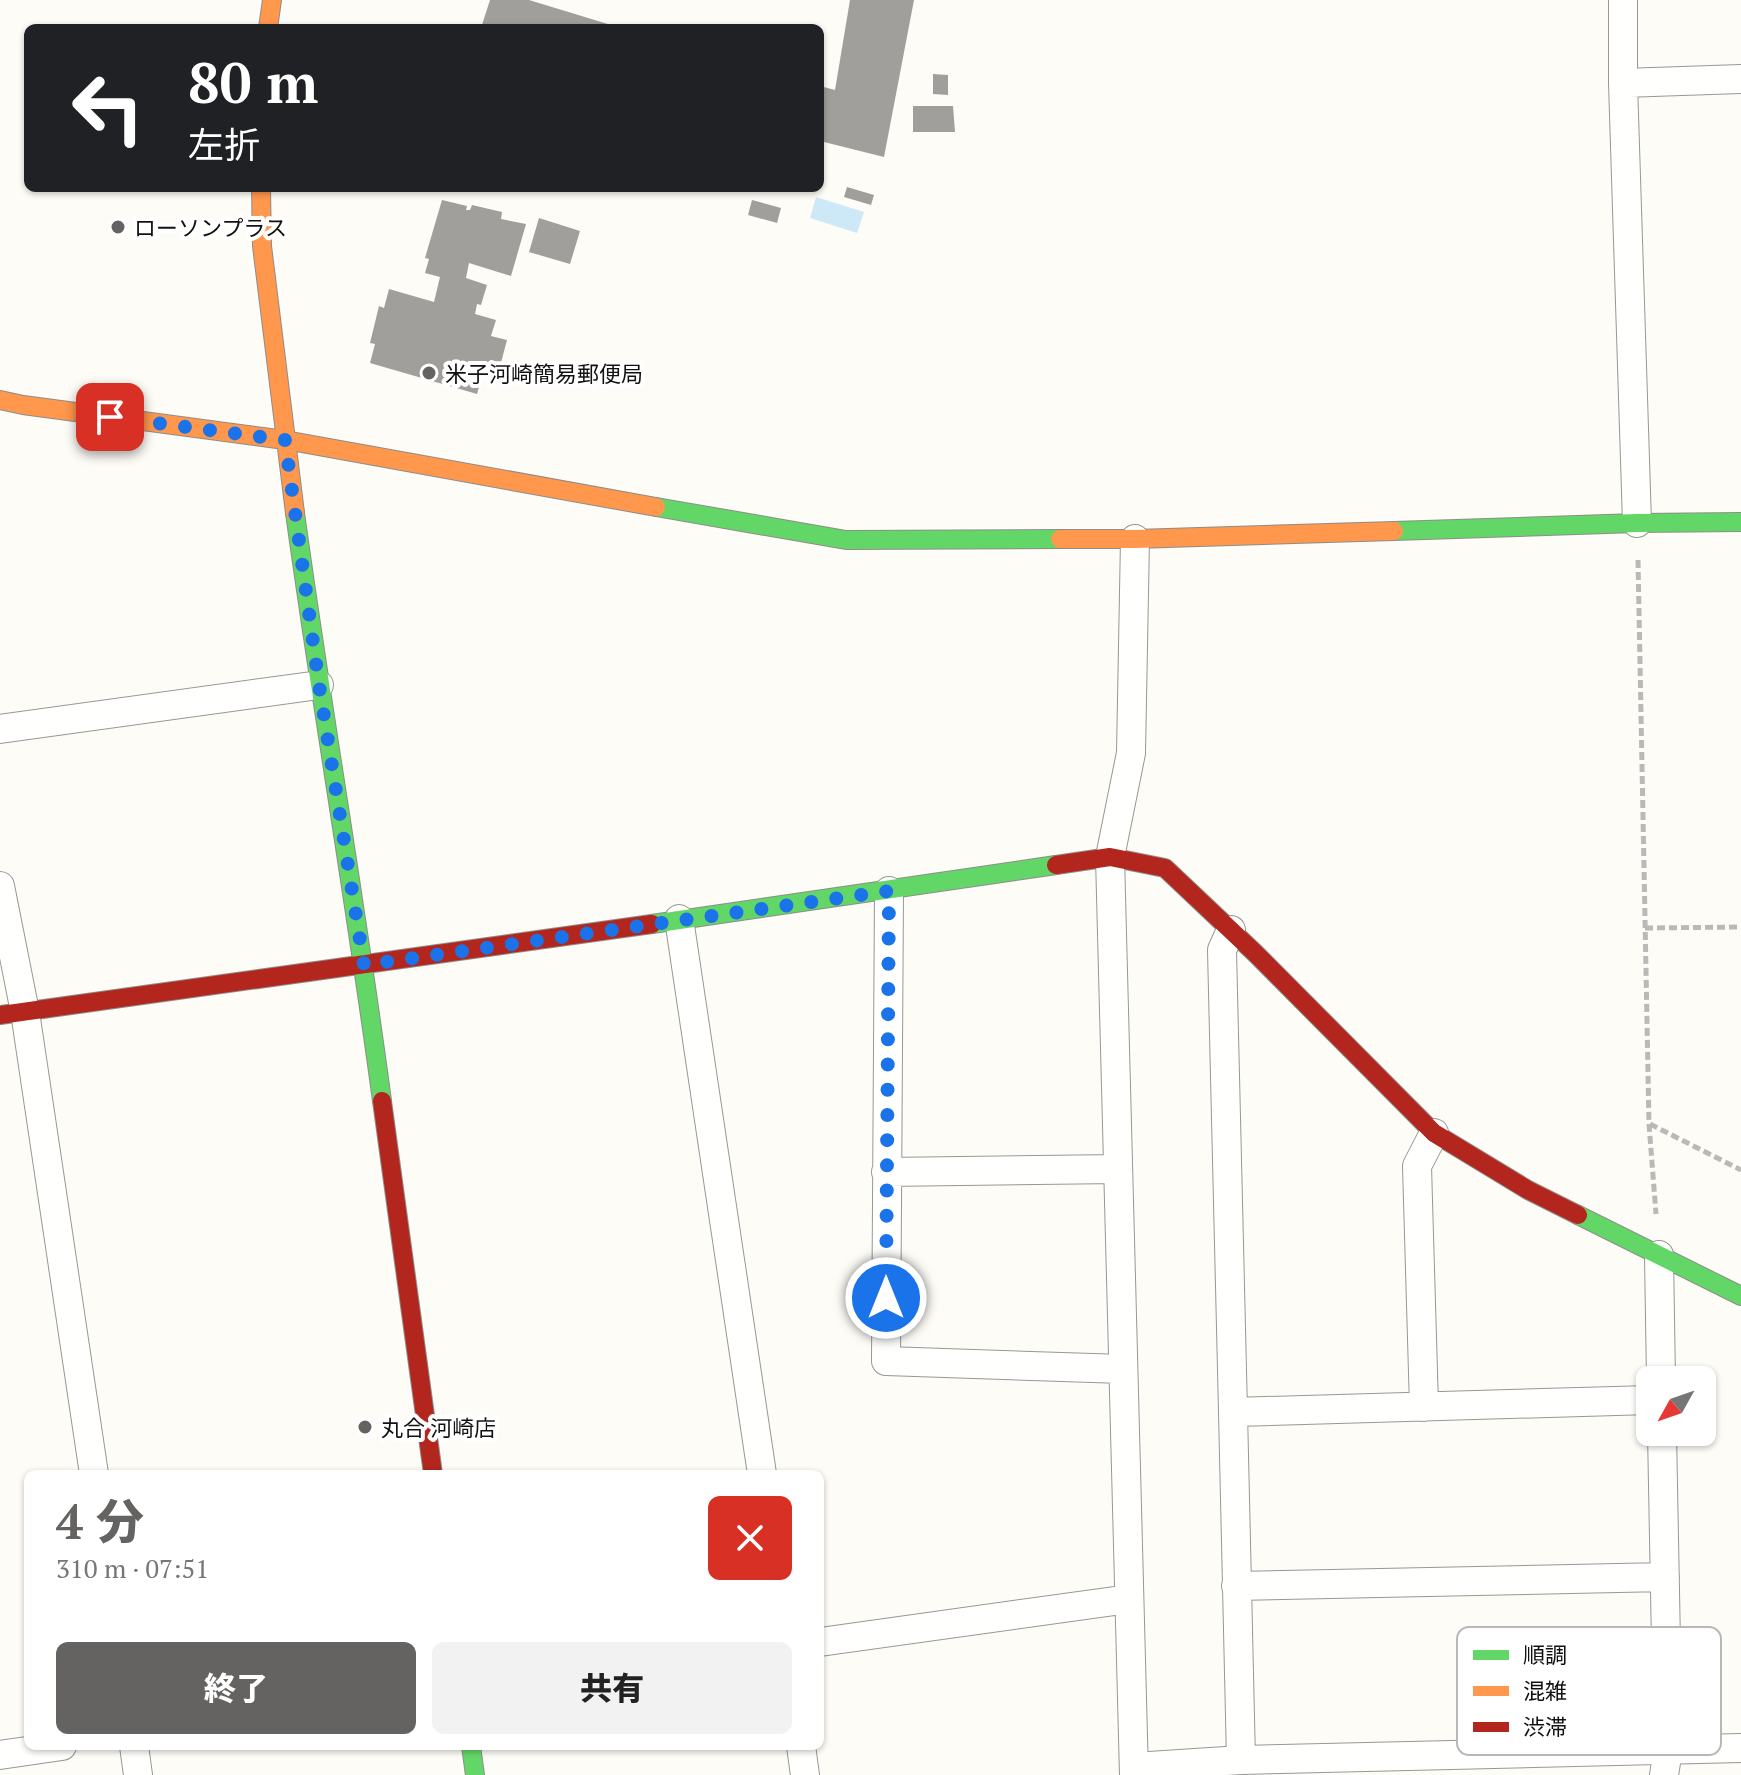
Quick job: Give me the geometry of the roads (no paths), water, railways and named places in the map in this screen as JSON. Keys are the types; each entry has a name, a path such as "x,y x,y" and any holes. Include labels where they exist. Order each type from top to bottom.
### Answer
{"street":[{"path":"269,24 272,0"},
{"path":"1623,0 1637,523"},
{"path":"1623,83 1741,79"},
{"path":"261,192 262,246 285,440 319,685 364,965 432,1470"},
{"path":"0,400 285,440 846,540 1135,539 1741,522"},
{"path":"1135,539 1131,753 1110,857 1134,1771 1241,1760 1666,1763 1706,1755"},
{"path":"0,729 319,685"},
{"path":"13,1014 1110,857 1165,868 1434,1133 1528,1190 1741,1296"},
{"path":"0,886 13,1014 93,1470"},
{"path":"889,891 886,1361 1123,1369"},
{"path":"679,919 761,1470"},
{"path":"1231,930 1222,950 1241,1760"},
{"path":"1424,1407 1417,1166 1434,1133"},
{"path":"886,1172 1118,1169"},
{"path":"1659,1255 1661,1366"},
{"path":"1233,1412 1636,1400"},
{"path":"1662,1446 1665,1627"},
{"path":"1236,1586 1665,1577"},
{"path":"824,1641 1129,1599"},
{"path":"1721,1752 1741,1748"},
{"path":"0,1755 34,1750"},
{"path":"135,1750 138,1775"},
{"path":"472,1750 475,1775"},
{"path":"802,1750 805,1775"}],"water":[{"path":"816,197 864,212 857,233 810,218"}],"place":[{"name":"ローソンプラス","path":"118,227"},
{"name":"米子河崎簡易郵便局","path":"429,373"},
{"name":"丸合 河崎店","path":"365,1427"}]}
